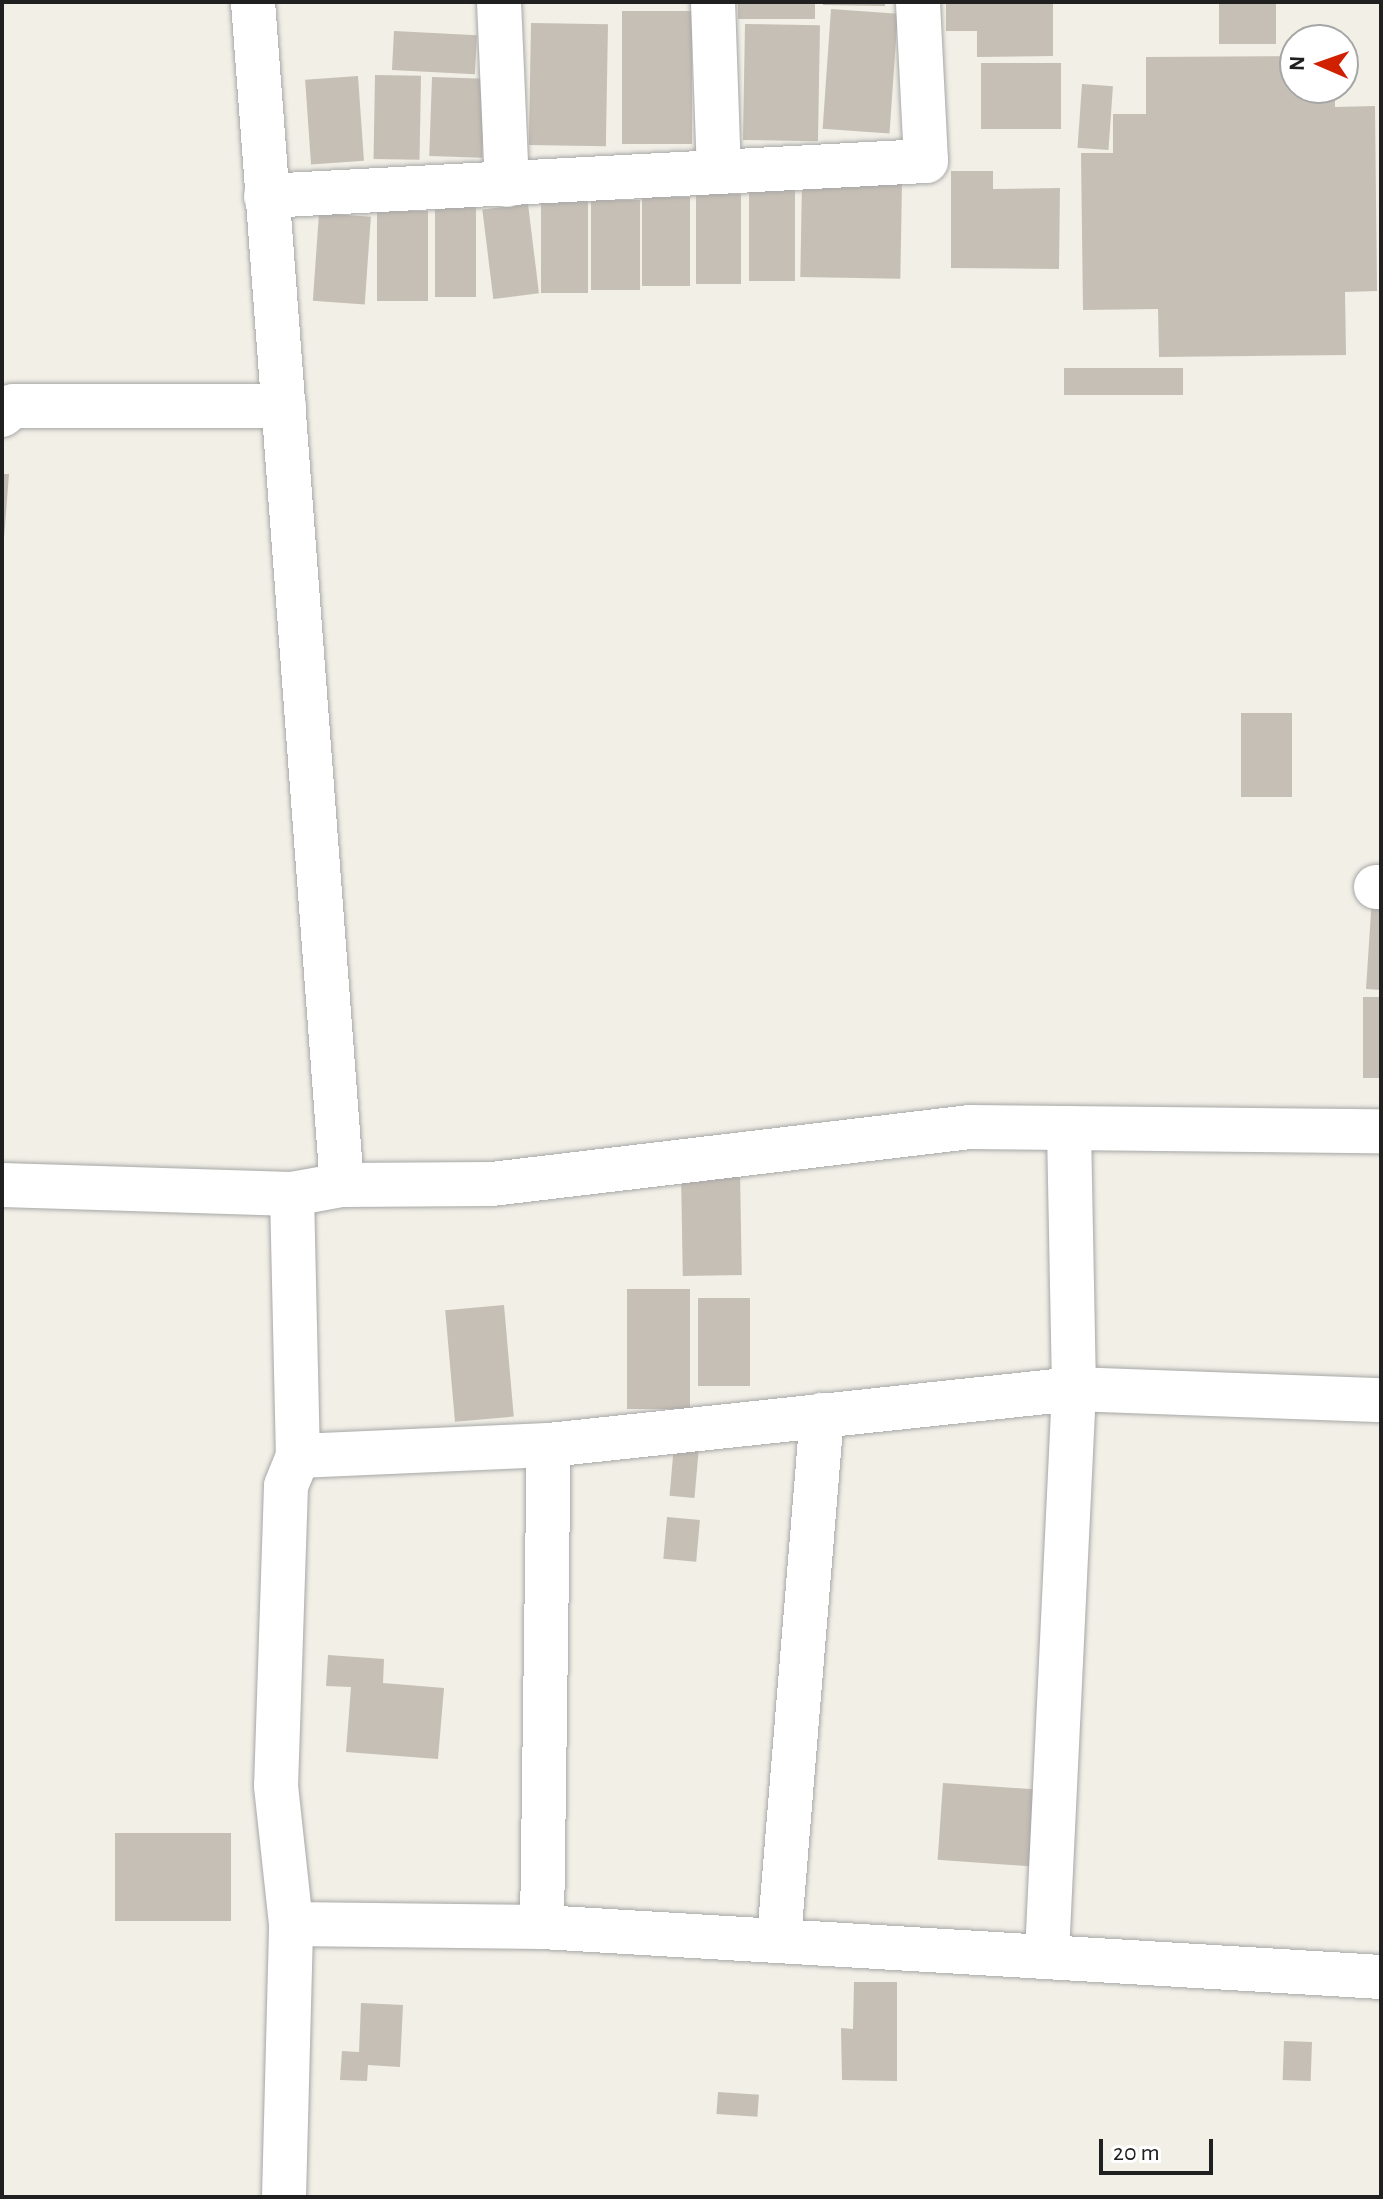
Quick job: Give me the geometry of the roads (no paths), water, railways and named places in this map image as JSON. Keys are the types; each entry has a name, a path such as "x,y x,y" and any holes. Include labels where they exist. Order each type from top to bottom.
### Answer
{"street":[{"path":"253,2 342,1185"},
{"path":"499,2 507,185"},
{"path":"713,2 719,170"},
{"path":"266,196 926,161 918,2"},
{"path":"2,415 13,406 284,406"},
{"path":"2,1185 292,1194 342,1185 492,1184 969,1127 1381,1131"},
{"path":"1047,1954 1074,1389 1069,1128"},
{"path":"284,2197 291,1924 276,1786 286,1486 298,1456 292,1194"},
{"path":"298,1456 549,1445 1074,1389 1381,1400"},
{"path":"779,1939 822,1415"},
{"path":"542,1927 549,1445"},
{"path":"291,1924 542,1927 1047,1954 1381,1977"}]}
